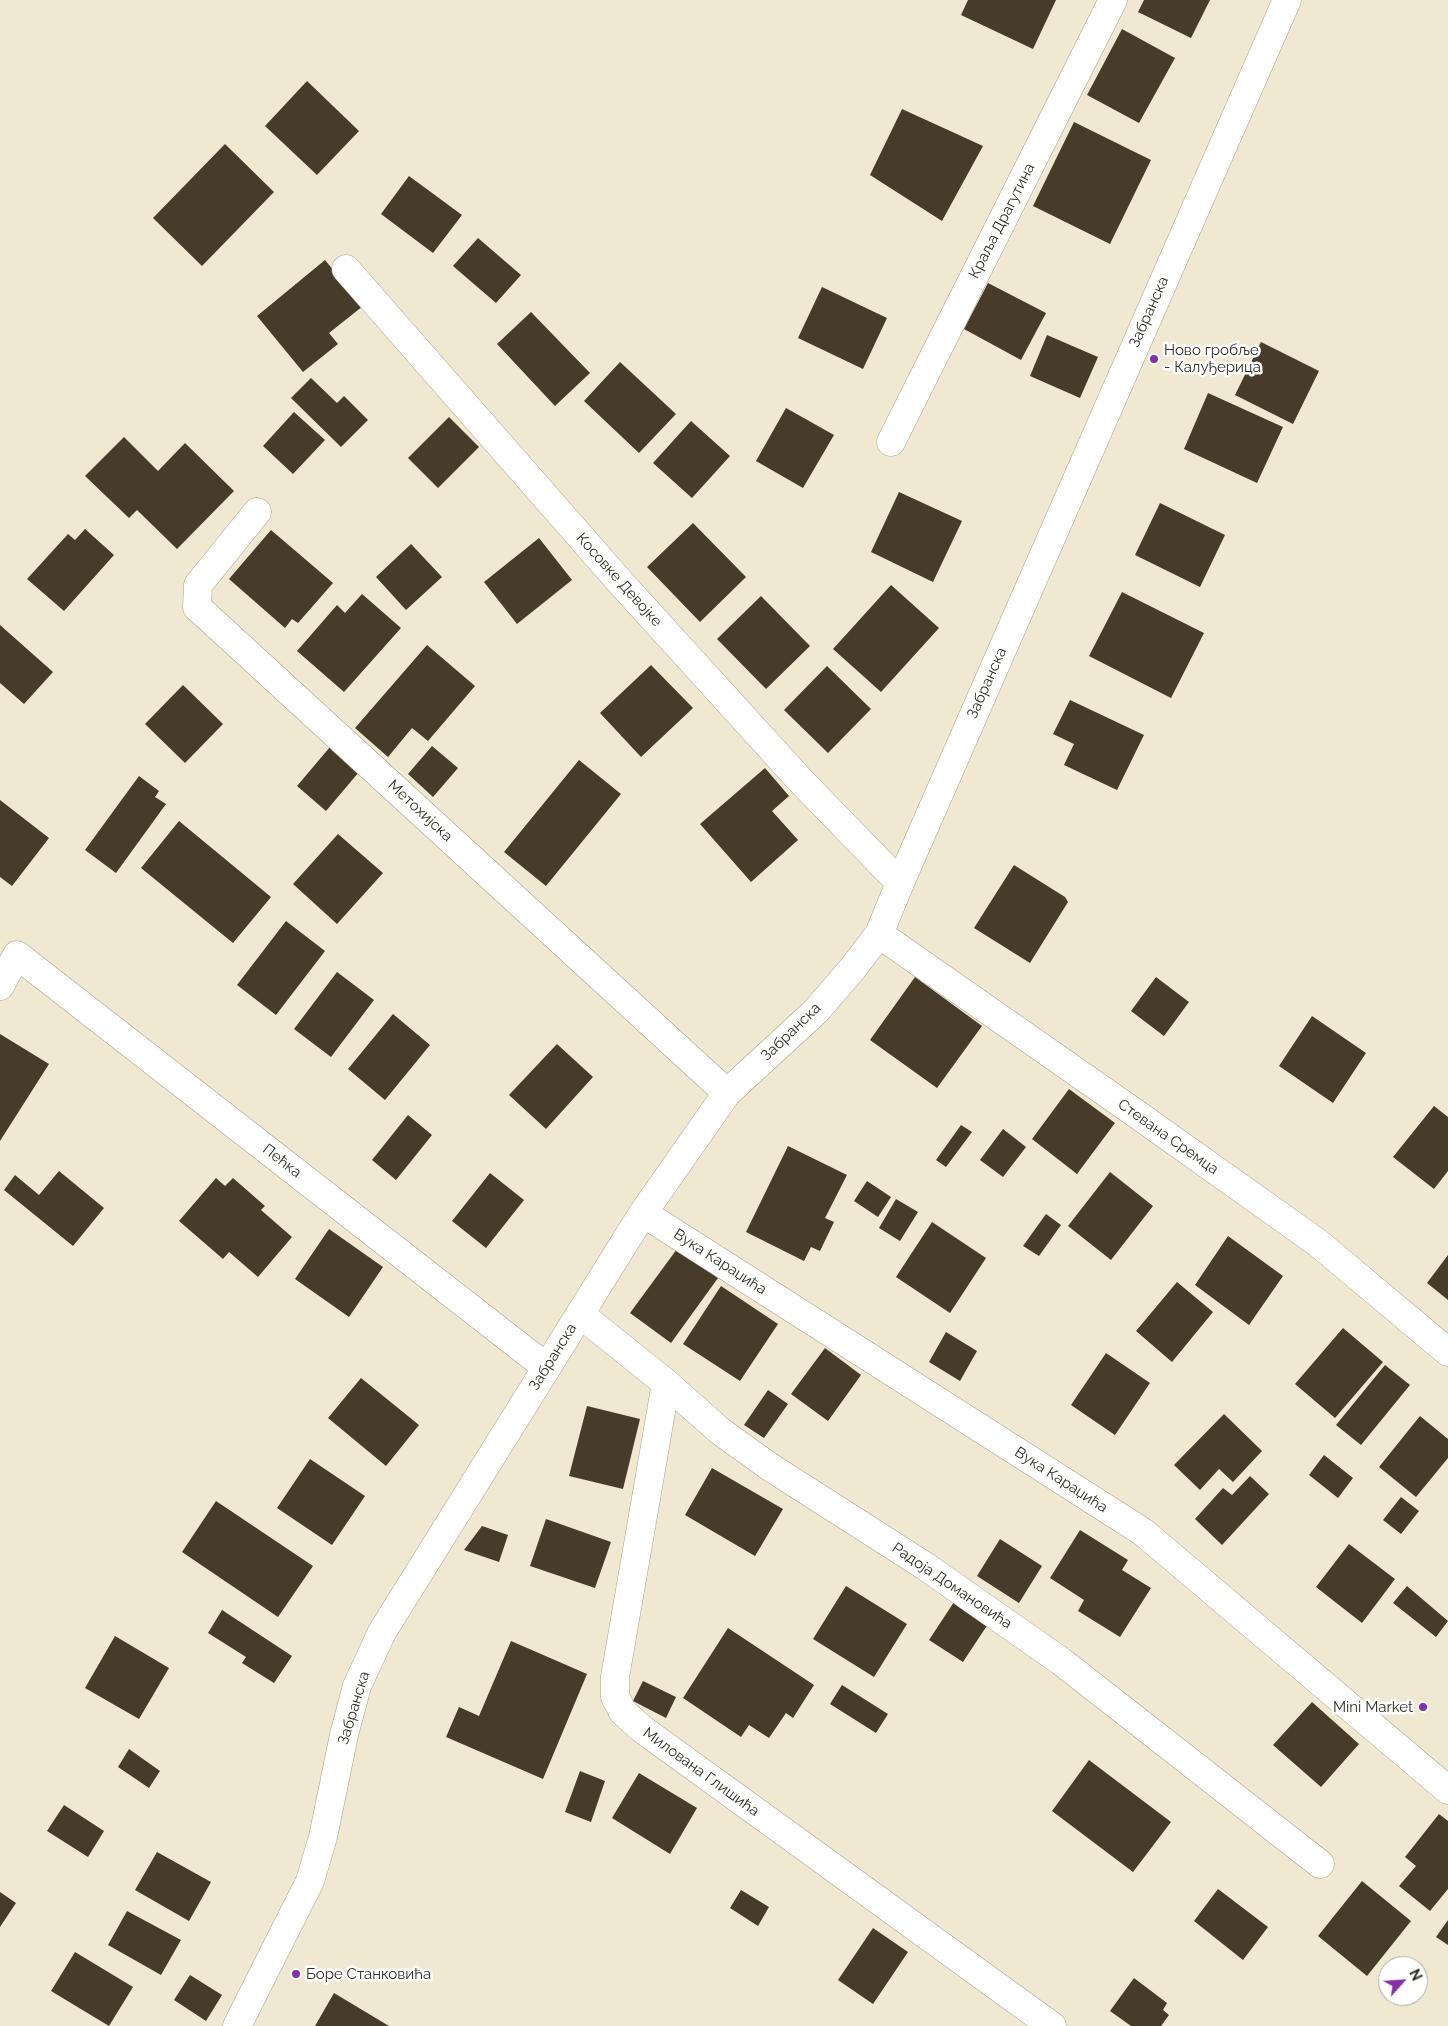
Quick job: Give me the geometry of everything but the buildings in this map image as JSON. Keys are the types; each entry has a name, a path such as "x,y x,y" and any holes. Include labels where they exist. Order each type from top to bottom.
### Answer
{"street":[{"name":"Краља Драгутина","path":"891,442 1113,0"},
{"name":"Забранска","path":"237,2026 310,1881 323,1838 344,1734 353,1702 378,1641 643,1213 727,1093 816,1011 854,968 879,934 1287,0"},
{"name":"Косовке Девојке","path":"346,269 621,583 800,780 900,883"},
{"name":"Метохијска","path":"257,512 198,585 198,607 727,1093"},
{"name":"Стевана Сремца","path":"879,934 1318,1243 1448,1352"},
{"name":"Пећка","path":"0,986 18,955 546,1367"},
{"name":"Вука Караџића","path":"643,1213 1143,1532 1448,1790"},
{"name":"Радоја Домановића","path":"580,1314 666,1383 720,1431 770,1467 925,1566 1062,1662 1320,1864"},
{"name":"Милована Глишића","path":"666,1383 614,1676 616,1697 623,1712 658,1741 1052,2026"}],"place":[{"name":"Ново гробље - Калуђерица","path":"1154,359"},
{"name":"Mini Market","path":"1423,1707"},
{"name":"Боре Станковића","path":"296,1974"}]}
